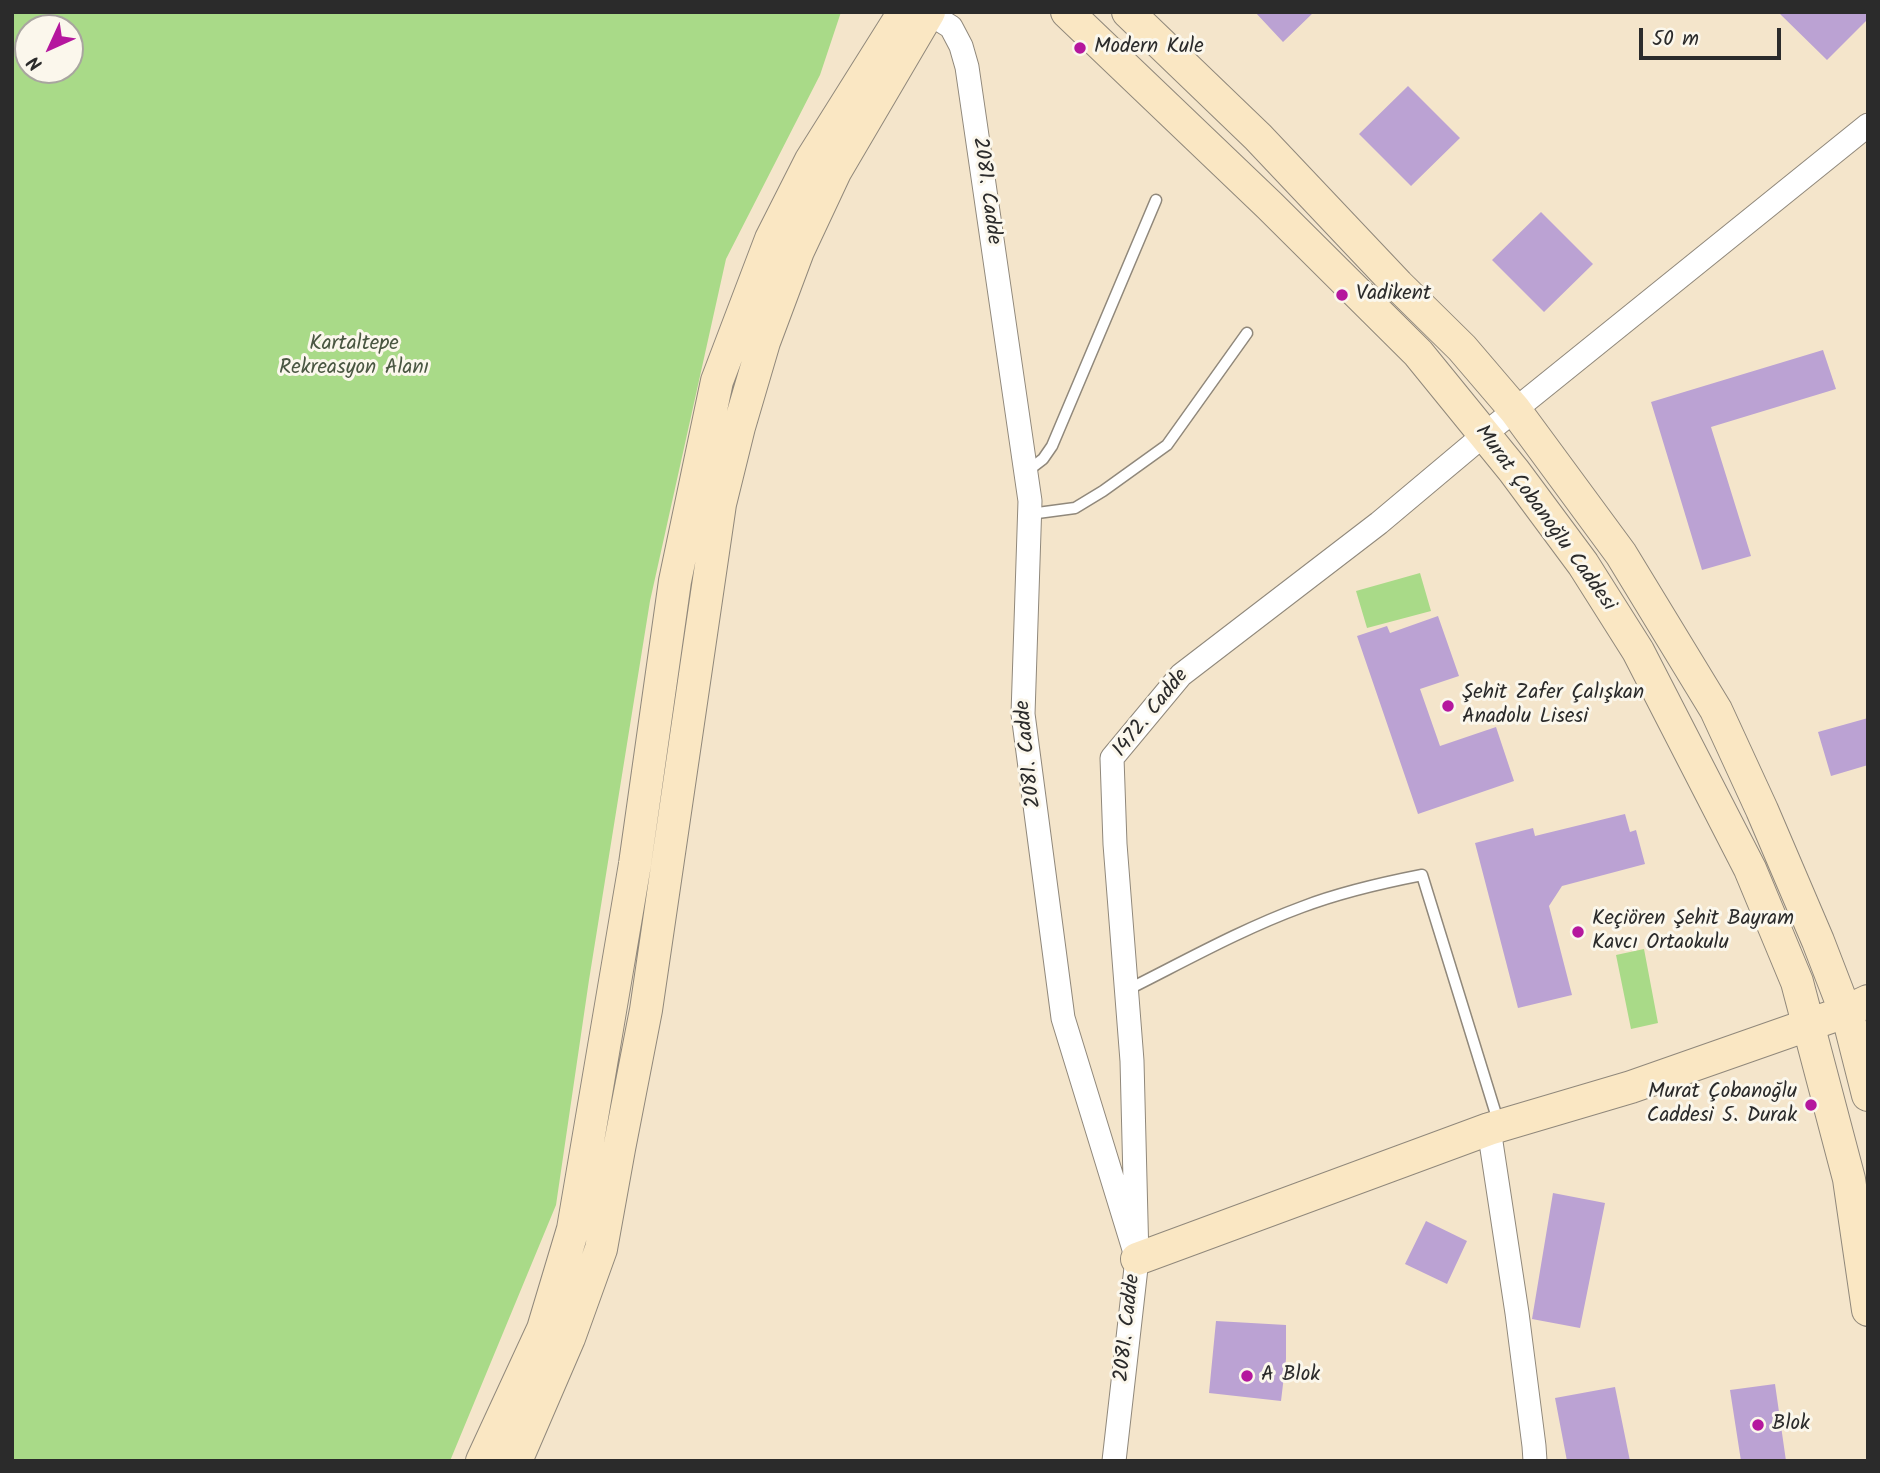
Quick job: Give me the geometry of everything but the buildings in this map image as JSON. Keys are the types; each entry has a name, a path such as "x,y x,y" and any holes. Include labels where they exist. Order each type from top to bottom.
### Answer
{"main road":[{"path":"482,1461 543,1329 573,1229 635,864 675,581 717,381 771,239 811,160 924,12"},
{"path":"516,1461 569,1338 601,1249 646,1010 720,504 739,427 764,342 798,251 835,172 924,12"},
{"name":"Murat Çobanoğlu Caddesi","path":"1067,12 1269,205 1418,353 1514,471 1583,564 1637,651 1750,869 1797,982 1849,1179 1868,1310"},
{"name":"Murat Çobanoğlu Caddesi","path":"1128,12 1258,137 1398,285 1462,348 1515,410 1621,554 1716,710 1818,940 1856,1006 1850,1024 1868,1095"},
{"path":"1137,1259 1494,1128 1631,1087 1856,1006"}],"street":[{"name":"2081. Cadde","path":"924,12 951,27 961,46 967,67 1030,501 1023,714 1063,1018 1137,1259 1114,1461"},
{"name":"1472. Cadde","path":"1137,1259 1132,1060 1115,844 1112,758 1181,674 1378,523 1868,125"},
{"path":"1494,1128 1535,1461"}],"lane":[{"path":"1026,472 1043,459 1052,446 1156,200"},
{"path":"1029,514 1075,508 1167,445 1247,333"},
{"path":"1126,990 1262,923 1303,906 1357,889 1422,875 1494,1128"}],"green space":[{"name":"Kartaltepe Rekreasyon Alanı","path":"12,12 841,12 820,75 726,259 650,601 556,1205 450,1461 12,1461"},
{"path":"1420,573 1431,611 1367,628 1356,591"},
{"path":"1644,949 1658,1023 1631,1029 1616,955"}],"place":[{"name":"Modern Kule","path":"1080,48"},
{"name":"Vadikent","path":"1342,295"},
{"name":"Şehit Zafer Çalışkan Anadolu Lisesi","path":"1448,706"},
{"name":"Keçiören Şehit Bayram Kavcı Ortaokulu","path":"1578,932"},
{"name":"Murat Çobanoğlu Caddesi 5. Durak","path":"1811,1105"},
{"name":"A Blok","path":"1247,1376"},
{"name":"Blok","path":"1758,1425"}]}
